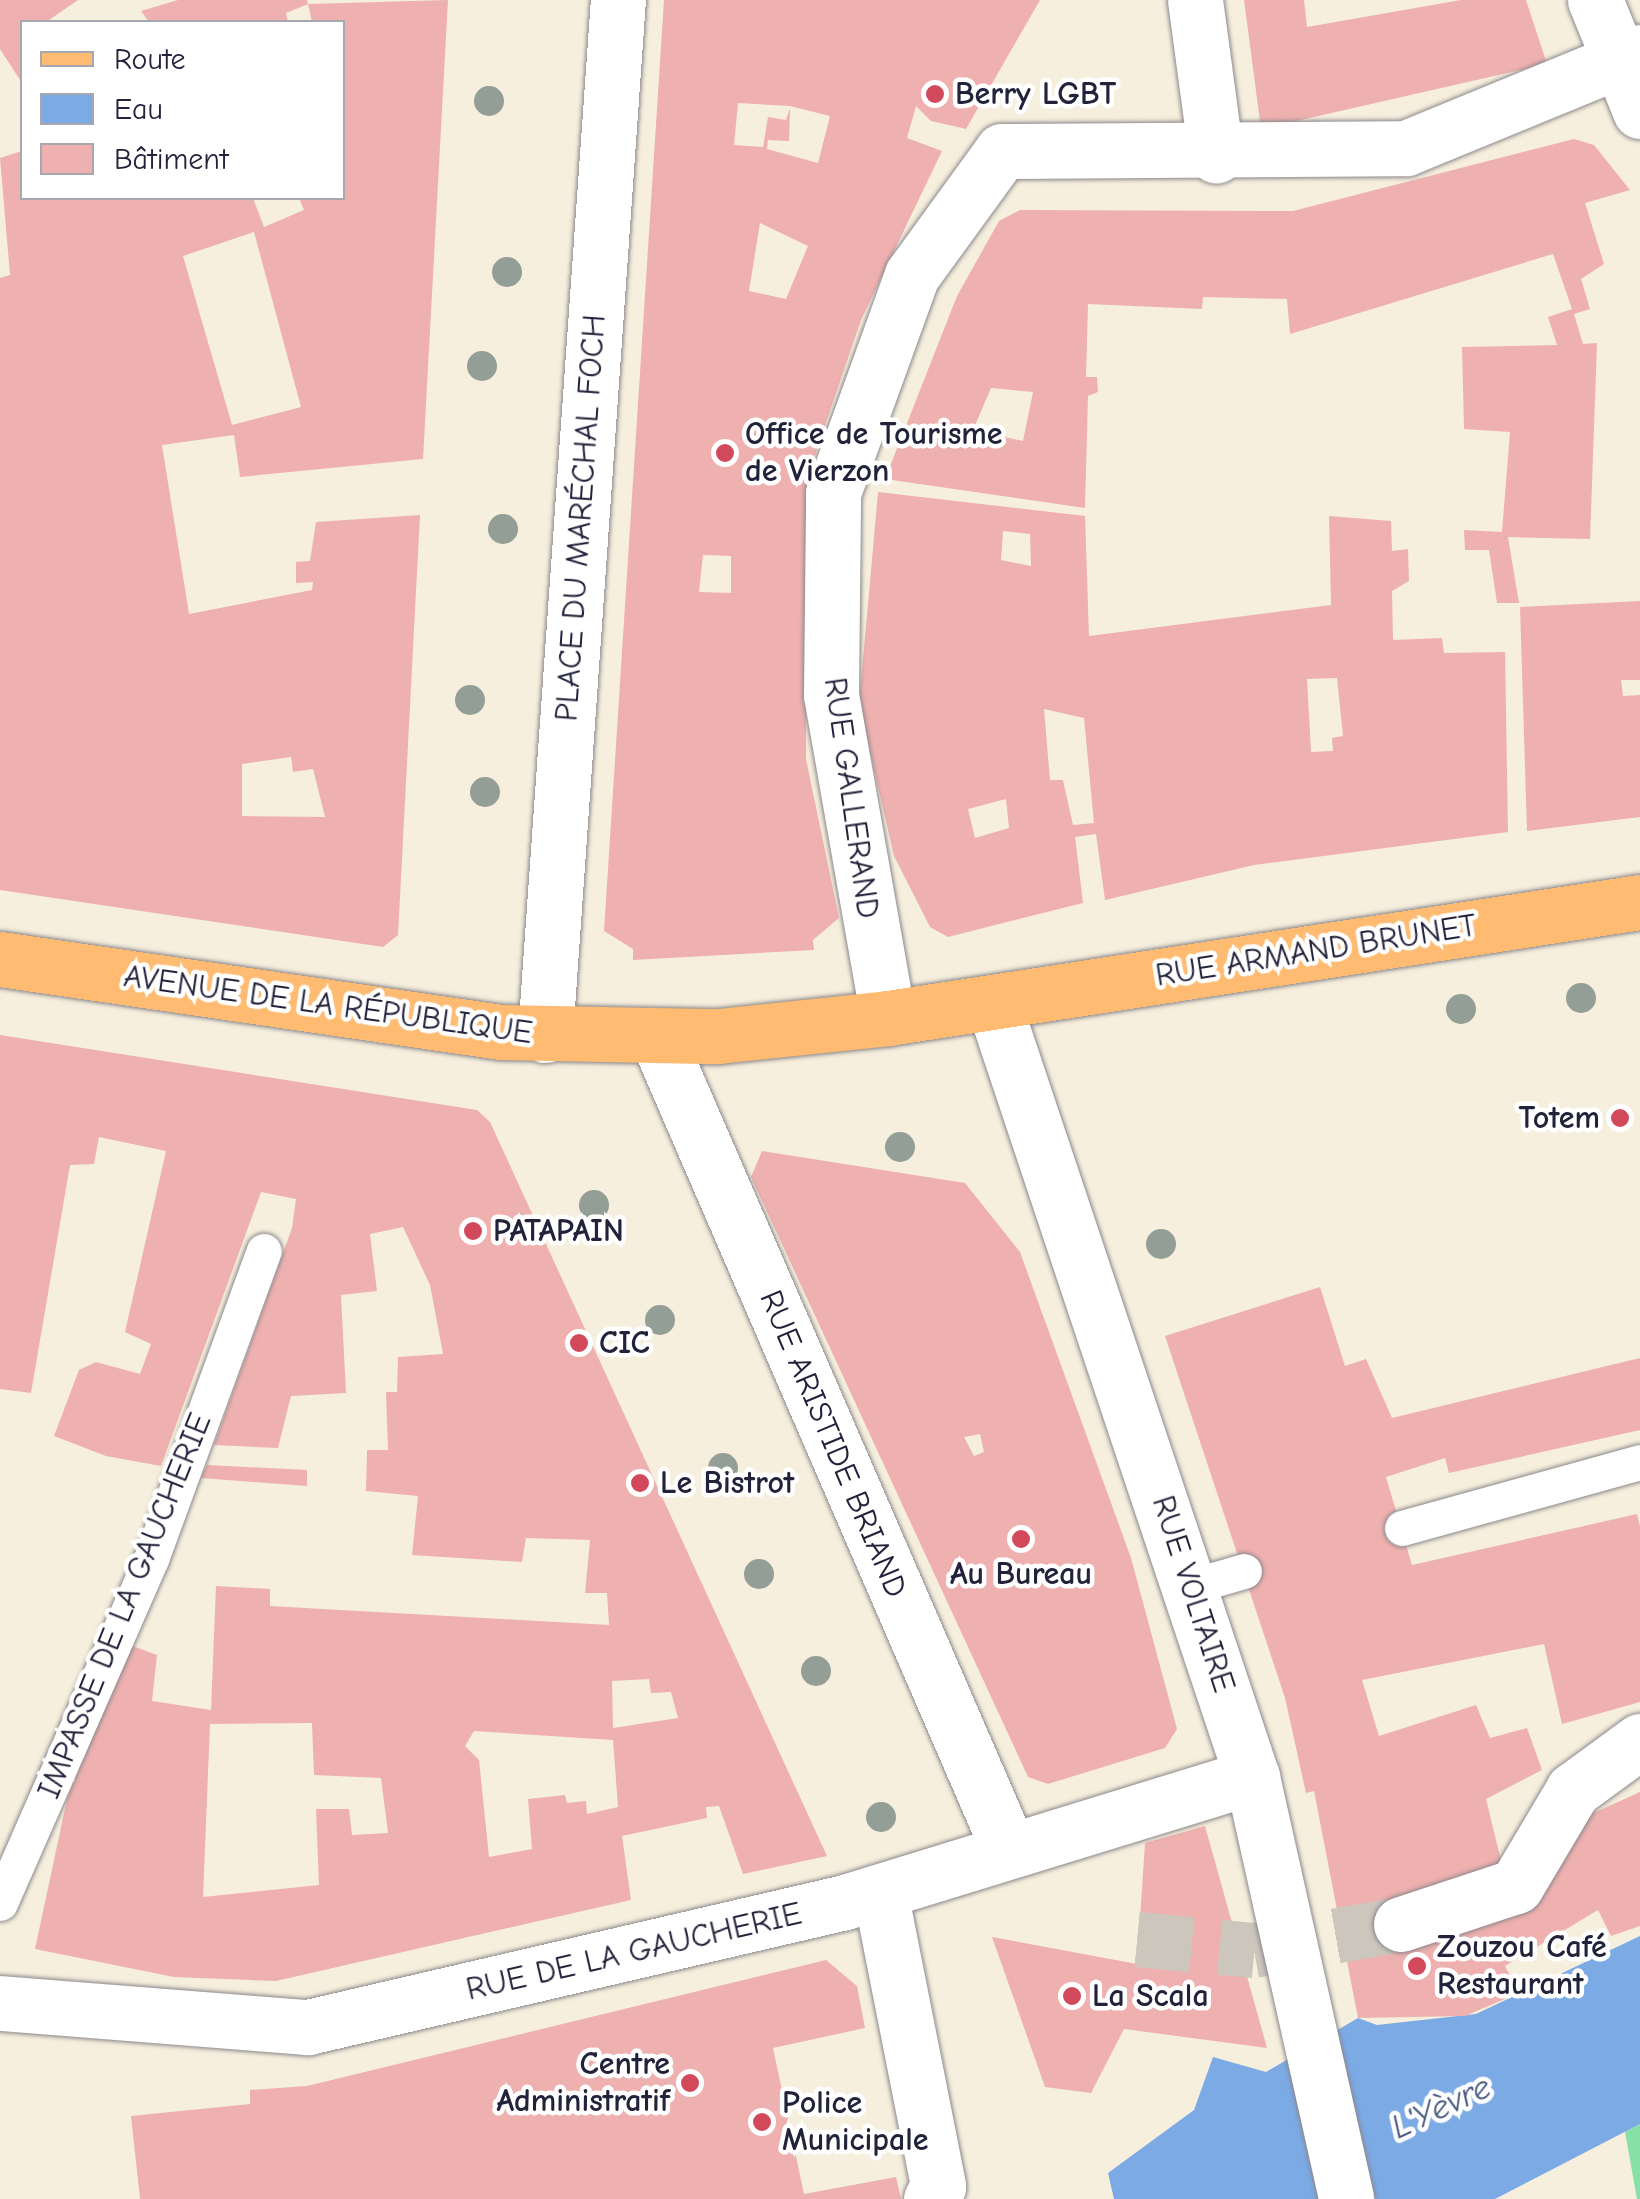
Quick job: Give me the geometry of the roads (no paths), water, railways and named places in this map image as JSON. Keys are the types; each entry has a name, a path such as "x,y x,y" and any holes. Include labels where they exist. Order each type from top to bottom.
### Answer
{"main road":[{"name":"RUE ARMAND BRUNET","path":"888,1018 1640,902"},
{"name":"AVENUE DE LA RÉPUBLIQUE","path":"0,959 545,1035 656,1037 888,1018"}],"street":[{"name":"PLACE DU MARÉCHAL FOCH","path":"545,1035 618,0"},
{"path":"1195,0 1216,156 1406,148 1632,76 1595,0"},
{"name":"RUE GALLERAND","path":"888,1018 831,695 833,493 912,275 1002,150 1216,156"},
{"name":"RUE VOLTAIRE","path":"993,1002 1192,1586 1252,1777 1312,2032 1346,2199"},
{"name":"RUE ARISTIDE BRIAND","path":"656,1037 1009,1850"},
{"path":"1401,1924 1516,1886 1573,1790 1640,1741"},
{"name":"RUE DE LA GAUCHERIE","path":"0,2003 308,2027 880,1892 1252,1777"},
{"path":"880,1892 938,2186 930,2199"}],"lane":[{"name":"IMPASSE DE LA GAUCHERIE","path":"0,1903 152,1559 264,1251"},
{"path":"1402,1528 1640,1462"},
{"path":"1192,1586 1244,1571"}],"water":[{"name":"L'Yèvre","path":"1640,1936 1640,2124 1495,2199 1114,2199 1108,2173 1194,2110 1213,2057 1266,2072 1358,2018 1377,2025 1476,2014"}],"tunnel":[{"path":"1137,1939 1254,1950 1401,1924"}],"place":[{"name":"Berry LGBT","path":"935,94"},
{"name":"Office de Tourisme de Vierzon","path":"725,453"},
{"name":"Totem","path":"1620,1118"},
{"name":"PATAPAIN","path":"473,1231"},
{"name":"CIC","path":"579,1343"},
{"name":"Le Bistrot","path":"640,1483"},
{"name":"Au Bureau","path":"1021,1539"},
{"name":"Zouzou Café Restaurant","path":"1417,1966"},
{"name":"La Scala","path":"1072,1996"},
{"name":"Centre Administratif","path":"690,2083"},
{"name":"Police Municipale","path":"762,2122"}]}
